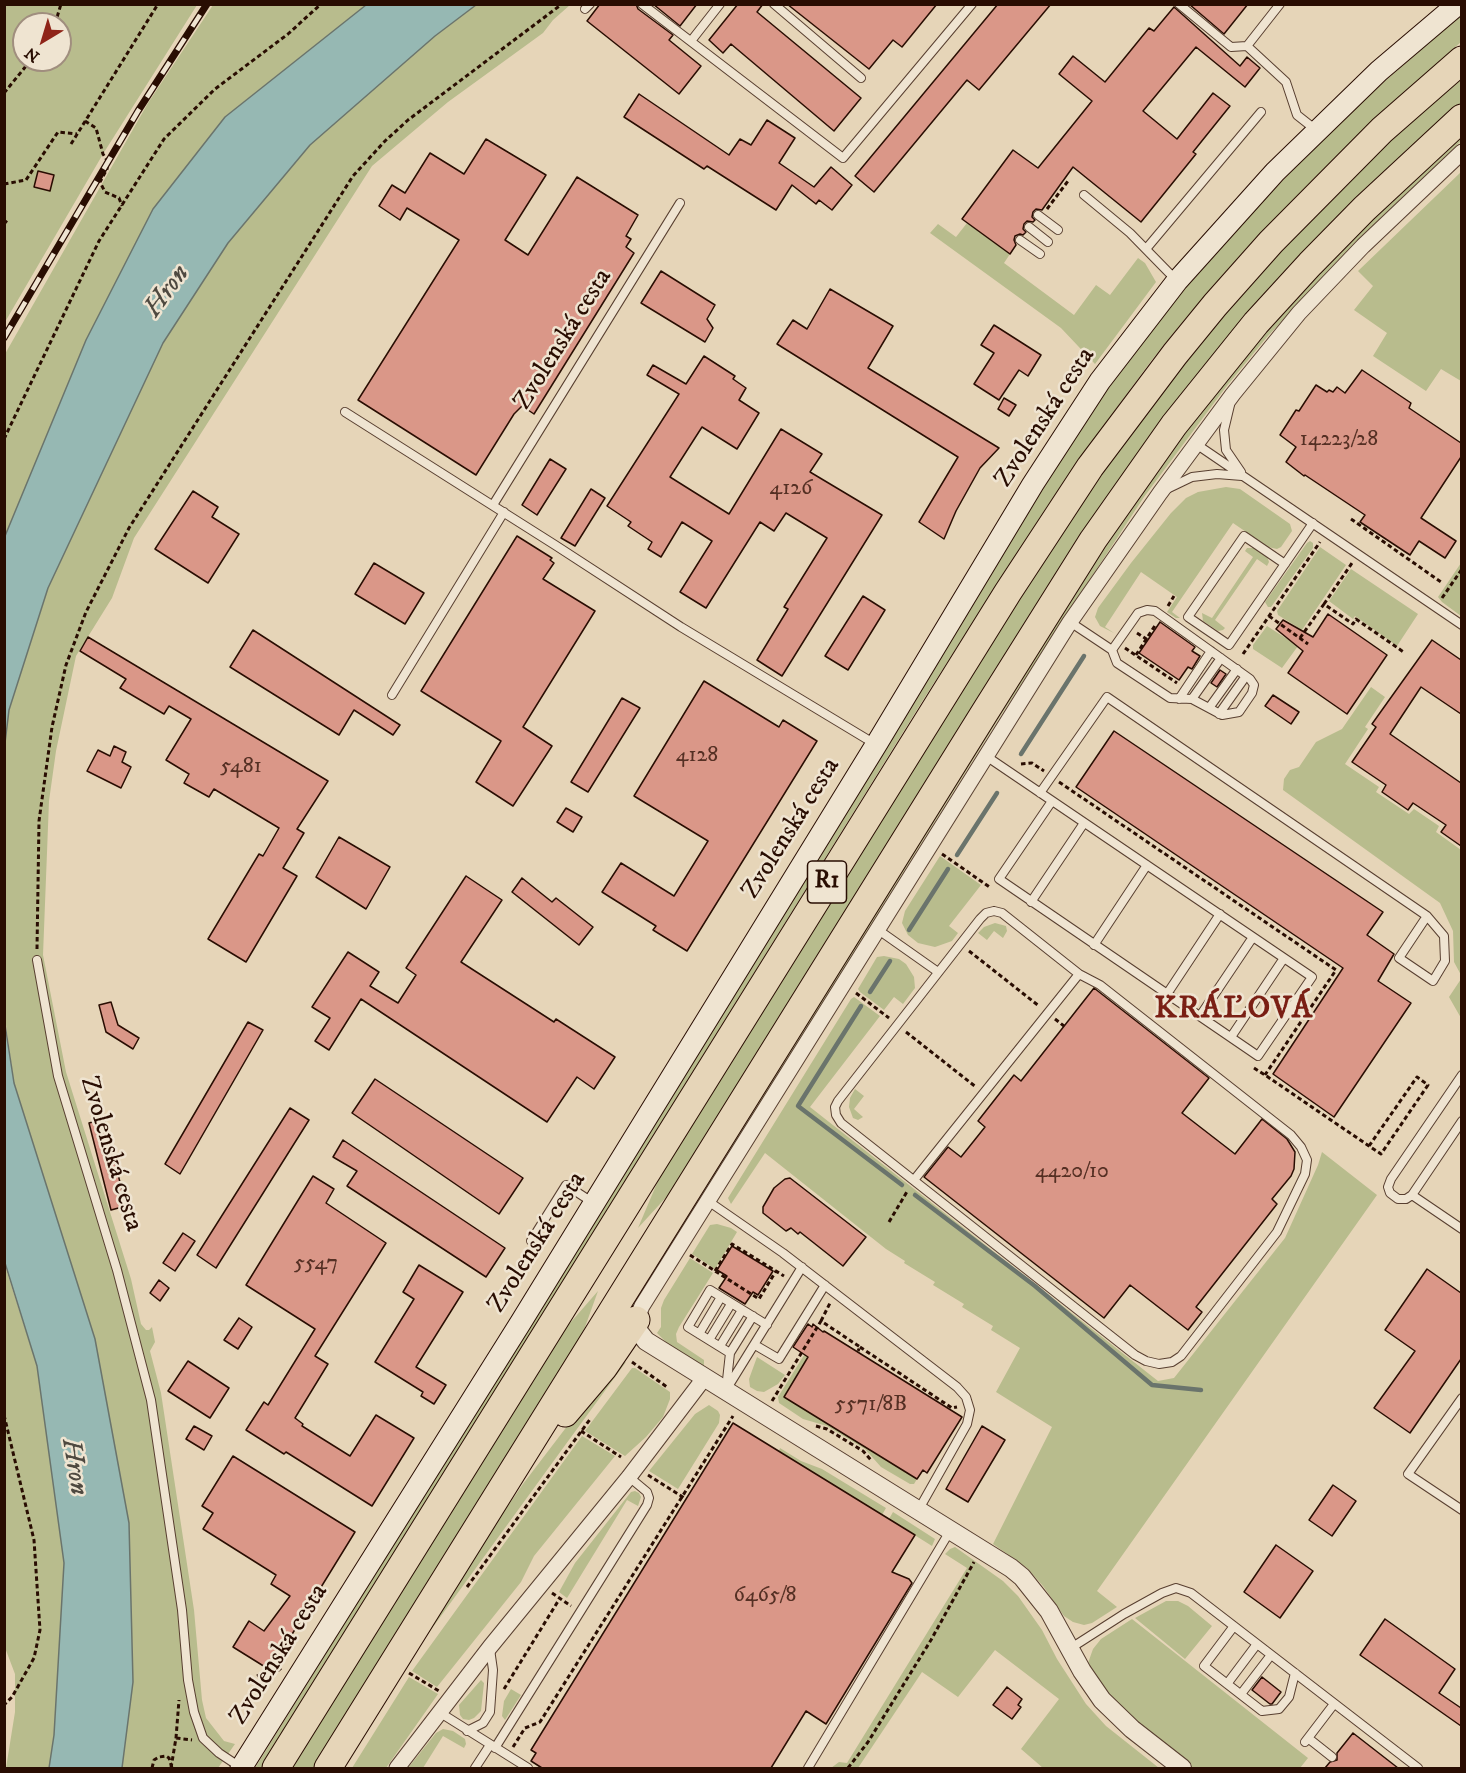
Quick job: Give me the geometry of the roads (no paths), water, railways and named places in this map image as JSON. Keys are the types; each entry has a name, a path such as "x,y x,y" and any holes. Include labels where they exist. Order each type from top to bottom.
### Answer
{"highway":[{"name":"R1","path":"276,1768 989,621 1090,467 1175,354 1271,242 1382,130 1461,60"},
{"name":"R1","path":"328,1768 1094,540 1167,435 1256,322 1310,264 1461,118"},
{"path":"536,1434 554,1426 604,1367 638,1341"}],"main road":[{"name":"Zvolenská cesta","path":"242,1768 594,1203 1060,442 1107,373 1177,281 1224,227 1316,131 1449,7"}],"street":[{"path":"1182,1768 1132,1729 1102,1700 1049,1611 1017,1572 705,1377 638,1341 642,1306 1070,622 1160,493 1233,394 1299,313 1406,203 1461,152"},
{"path":"397,1768 490,1647 629,1477 705,1377"}],"lane":[{"path":"642,4 843,158 972,4"},
{"path":"691,41 720,4"},
{"path":"774,4 861,78"},
{"path":"1179,4 1231,47 1246,46 1281,5"},
{"path":"1246,46 1286,82 1297,115 1316,131"},
{"path":"1146,249 1261,112"},
{"path":"1084,195 1130,232 1177,281"},
{"name":"Zvolenská cesta","path":"493,505 680,203"},
{"path":"1038,215 1058,230"},
{"path":"1029,228 1048,242"},
{"path":"1020,240 1040,254"},
{"path":"1233,394 1224,430 1226,450 1243,476"},
{"name":"Zvolenská cesta","path":"345,412 681,627 876,745"},
{"path":"1196,444 1461,625"},
{"path":"1160,493 1192,477 1217,474 1243,476"},
{"path":"392,695 504,512"},
{"path":"1188,617 1229,645 1313,523"},
{"path":"1180,629 1244,536 1285,564"},
{"path":"1070,622 1112,650 1117,663 1170,698 1192,699 1222,715 1239,712 1252,693 1254,685 1246,676 1155,611 1147,610 1138,613 1112,650"},
{"path":"1179,699 1211,651"},
{"path":"1192,699 1221,658"},
{"path":"1209,708 1237,669"},
{"path":"1219,714 1246,676"},
{"path":"1040,793 1107,697 1427,916 1444,936 1445,961 1433,981 1399,958 1427,916"},
{"path":"986,756 1312,977 1258,1056 999,879 1052,801"},
{"path":"1031,902 1084,823"},
{"path":"1094,945 1147,865"},
{"path":"994,911 1002,913 1079,974 1109,992 1291,1135 1301,1147 1306,1160 1305,1174 1277,1232 1181,1356 1172,1362 1159,1364 1146,1361 1121,1344 841,1123 836,1115 835,1107 838,1101 938,972 986,913 994,911"},
{"path":"1167,994 1220,914"},
{"path":"877,929 938,972"},
{"path":"1200,1016 1253,937"},
{"path":"1231,1037 1284,958"},
{"name":"Zvolenská cesta","path":"38,960 58,1076 117,1270 151,1400 182,1610 188,1680 194,1713 203,1738 210,1746 242,1768"},
{"path":"914,1180 1079,974"},
{"path":"1461,1075 1390,1179 1388,1187 1390,1193 1398,1199 1406,1199 1412,1195 1461,1121"},
{"path":"531,1241 566,1185 594,1203"},
{"path":"1412,1195 1461,1229"},
{"path":"708,1201 802,1267 957,1387 969,1403 967,1424 919,1509"},
{"path":"726,1390 756,1345 802,1267"},
{"path":"756,1345 779,1359 825,1285"},
{"path":"730,1353 688,1327 710,1290 767,1325"},
{"path":"699,1334 721,1297"},
{"path":"709,1340 731,1304"},
{"path":"720,1346 742,1310"},
{"path":"726,1390 730,1353 753,1316"},
{"path":"1461,1398 1408,1474 1461,1510"},
{"path":"475,1768 493,1747 646,1504 649,1498 647,1492 629,1477"},
{"path":"808,1768 951,1529"},
{"path":"1070,1649 1124,1614 1162,1593 1176,1588 1191,1593 1418,1768"},
{"path":"1234,1626 1204,1666 1262,1711 1279,1709 1289,1697 1294,1673"},
{"path":"1227,1684 1257,1644"},
{"path":"467,1731 483,1723 490,1712 493,1670 490,1647"},
{"path":"1241,1694 1271,1655"},
{"path":"1332,1756 1307,1740 1334,1704"},
{"path":"439,1713 528,1768"}],"water":[{"name":"Hron","path":"366,5 476,5 435,36 310,145 228,243 163,343 48,588 9,710 5,743 5,536 86,340 153,209 225,117"},
{"name":"Hron","path":"4,1018 14,1083 95,1339 129,1523 133,1682 122,1768 49,1768 54,1735 64,1563 37,1366 5,1263"}],"waterway":[{"path":"1021,754 1084,656"},
{"path":"957,855 997,793"},
{"path":"909,930 948,869"},
{"path":"870,992 890,961"},
{"path":"861,1006 798,1106 902,1185"},
{"path":"915,1195 1035,1286 1152,1385 1201,1390"}],"railway":[{"path":"4,338 138,111 207,4"}],"district":[{"name":"KRÁĽOVÁ","path":"1234,1010"}]}
